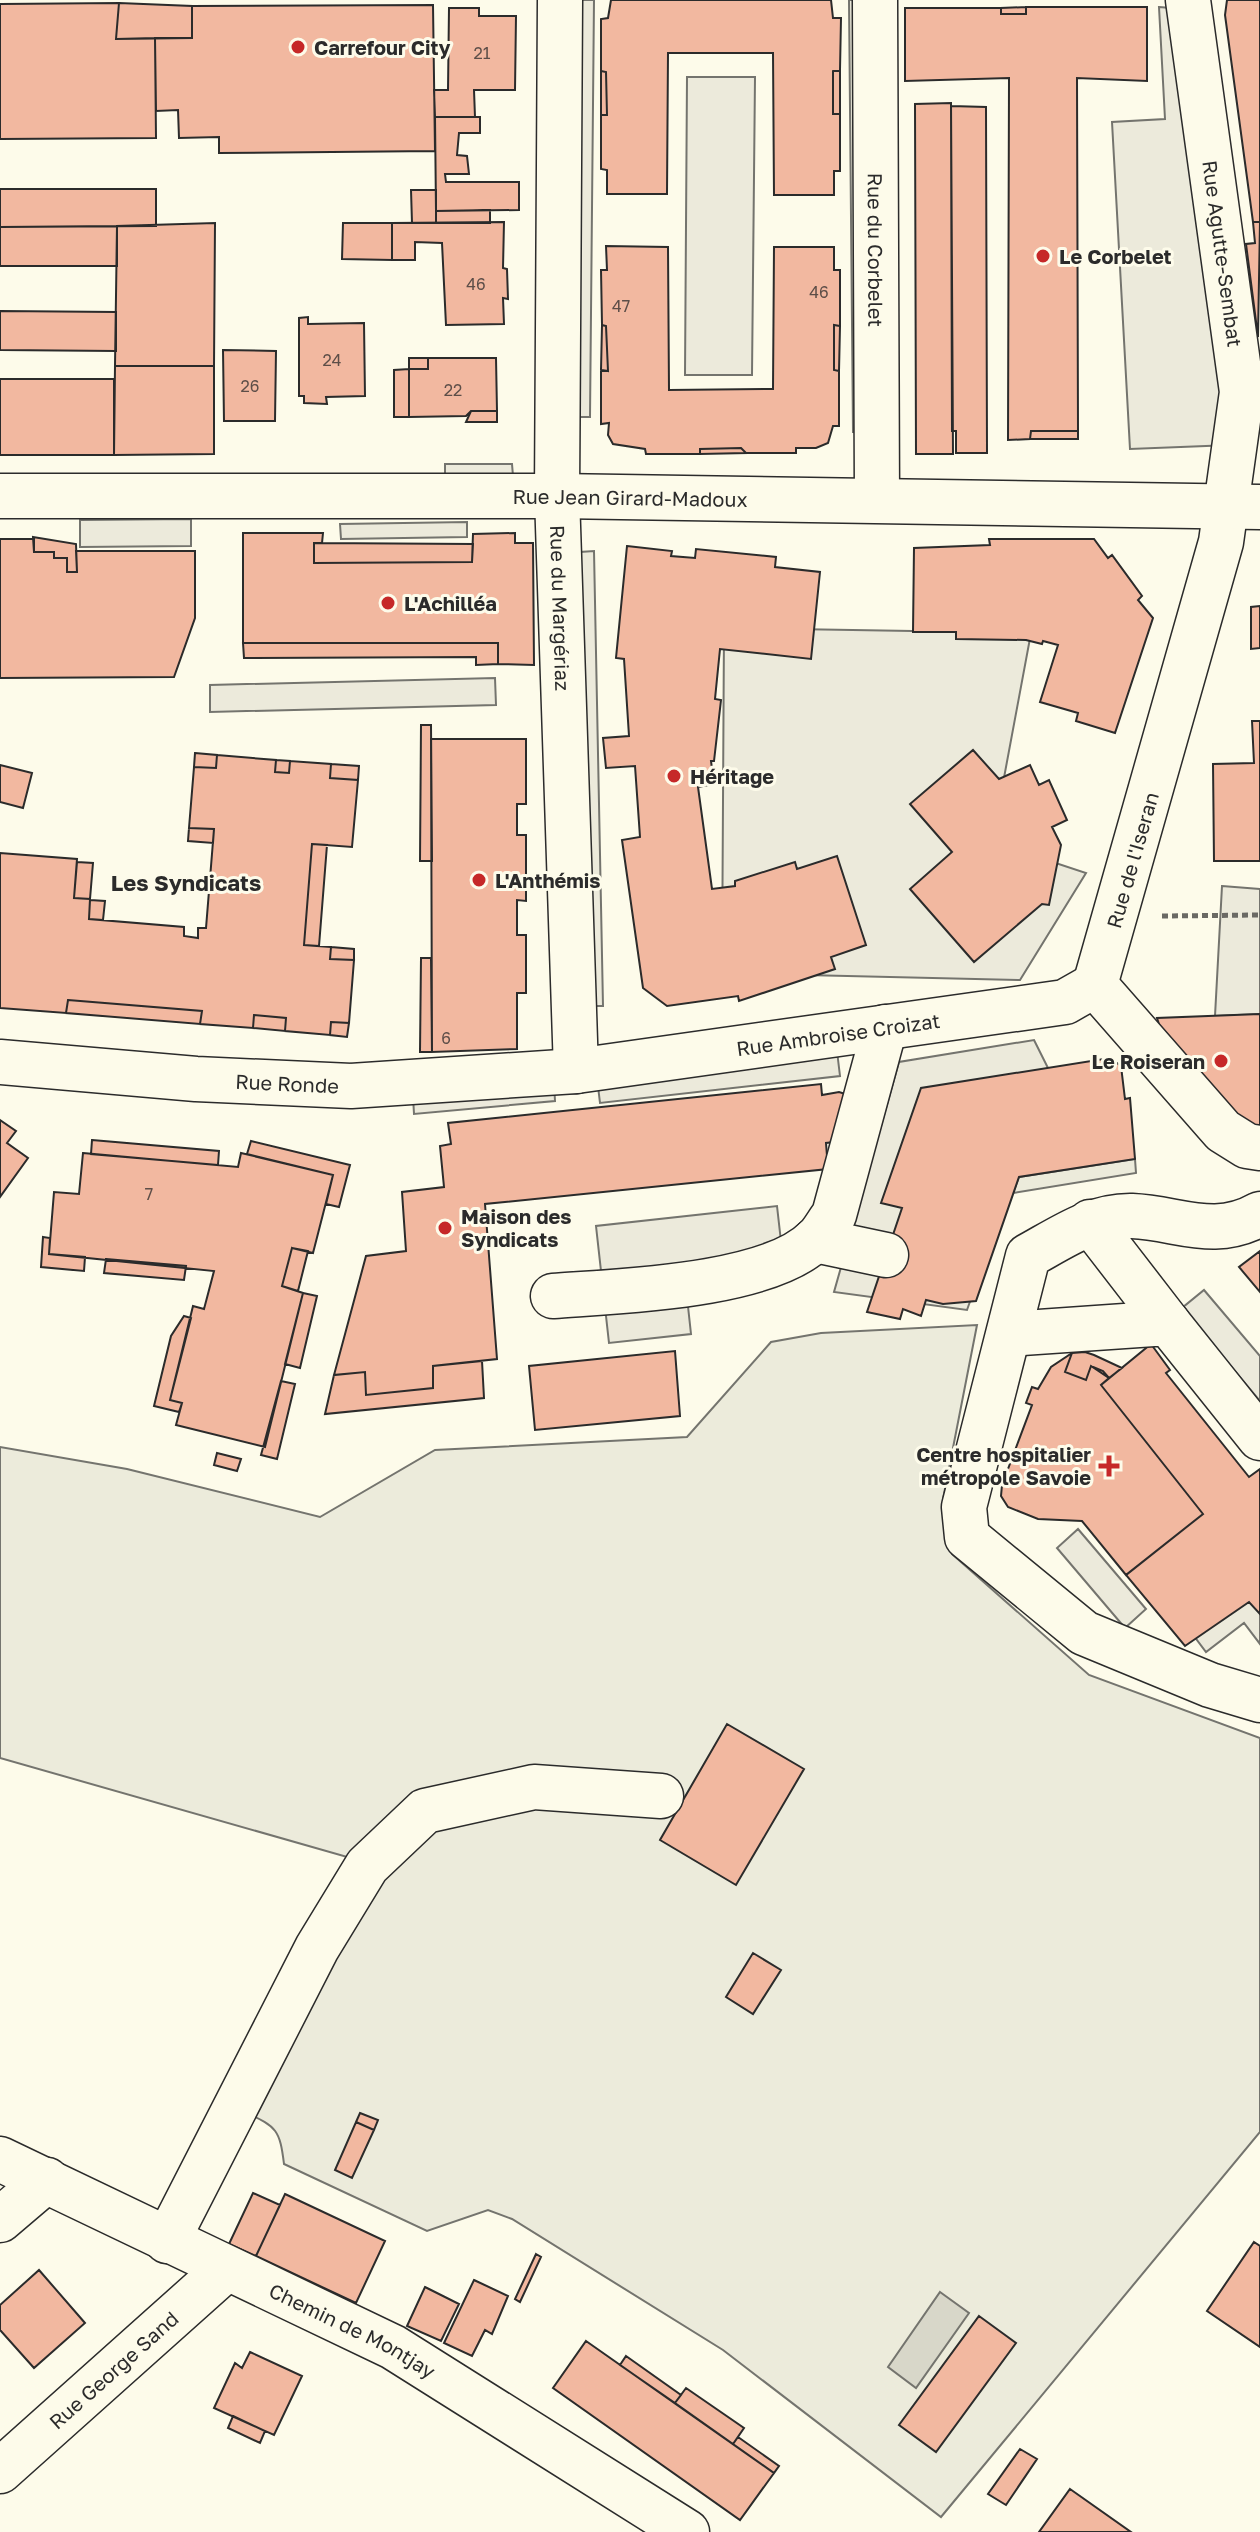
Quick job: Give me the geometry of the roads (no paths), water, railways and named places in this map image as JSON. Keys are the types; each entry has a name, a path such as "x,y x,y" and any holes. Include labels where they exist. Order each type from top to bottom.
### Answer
{"street":[{"name":"Rue du Margériaz","path":"560,0 557,496 576,1071"},
{"name":"Rue du Corbelet","path":"875,0 877,499"},
{"name":"Rue Agutte-Sembat","path":"1188,0 1242,392 1244,507"},
{"name":"Rue Jean Girard-Madoux","path":"0,496 557,496 1244,507"},
{"name":"Rue de l'Iseran","path":"1095,985 1244,507"},
{"name":"Rue Ambroise Croizat","path":"576,1071 1065,1002 1095,985"},
{"path":"1095,985 1223,1131 1247,1146 1260,1148"},
{"path":"553,1296 675,1286 740,1273 786,1258 815,1240 834,1215 885,1027"},
{"name":"Rue Ronde","path":"0,1062 196,1079 351,1086 576,1071"},
{"path":"1260,1214 1243,1223 1198,1228 1130,1216 1090,1222 1028,1256 964,1507 967,1537 1084,1633 1210,1685 1260,1700"},
{"path":"1090,1222 1260,1438"},
{"path":"815,1240 886,1255"},
{"path":"1009,1334 1168,1323"},
{"path":"167,2241 317,1948 367,1866 425,1811 534,1787 661,1796"},
{"name":"Chemin de Montjay","path":"0,2159 393,2347 687,2532"},
{"path":"0,2220 47,2180"},
{"name":"Rue George Sand","path":"0,2471 226,2269"}],"place":[{"name":"Carrefour City","path":"298,47"},
{"name":"Le Corbelet","path":"1043,256"},
{"name":"L'Achilléa","path":"388,603"},
{"name":"Héritage","path":"674,776"},
{"name":"L'Anthémis","path":"479,880"},
{"name":"Le Roiseran","path":"1221,1061"},
{"name":"Maison des Syndicats","path":"445,1228"},
{"name":"Centre hospitalier métropole Savoie","path":"1109,1466"}],"district":[{"name":"Les Syndicats","path":"186,882"}]}
